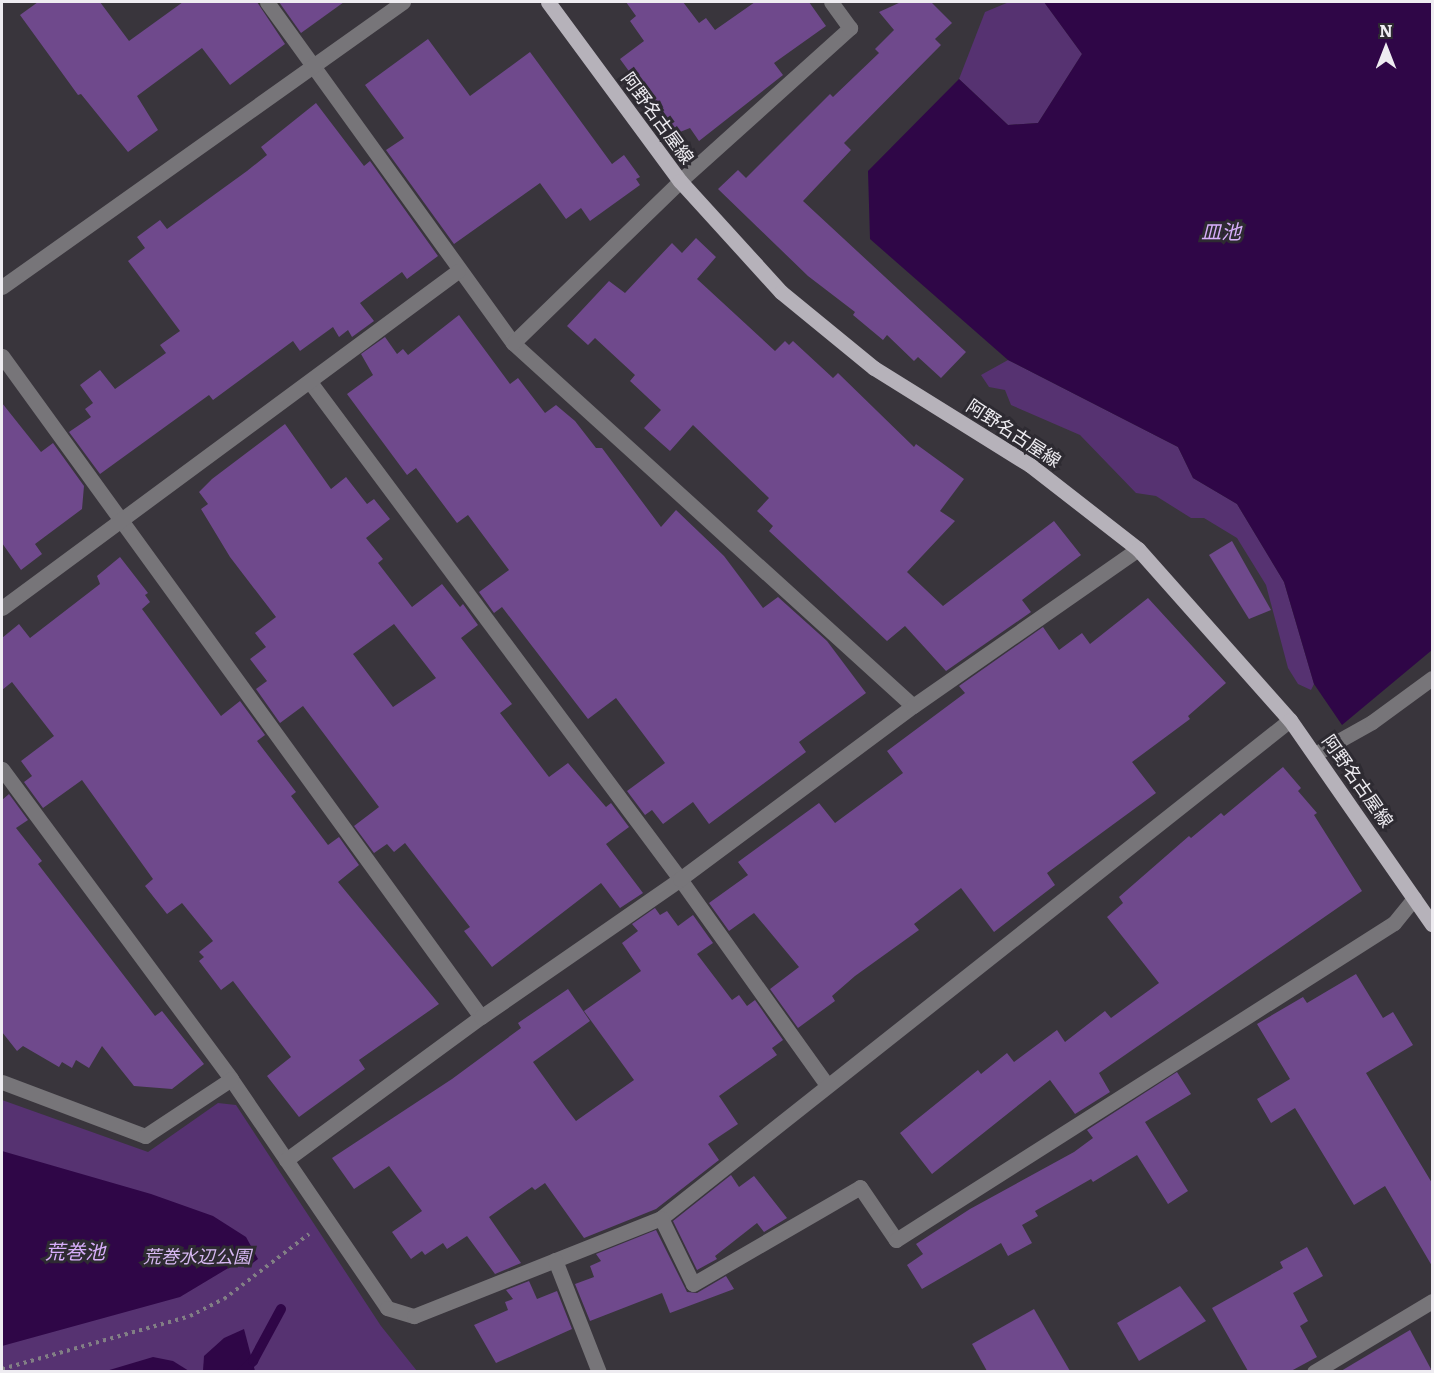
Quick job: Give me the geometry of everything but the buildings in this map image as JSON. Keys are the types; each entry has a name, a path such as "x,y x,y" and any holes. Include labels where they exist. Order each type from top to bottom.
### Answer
{"main road":[{"name":"阿野名古屋線","path":"548,2 680,181 781,292 874,368 1030,465 1138,549 1290,720 1432,924"}],"street":[{"path":"267,2 458,271 513,343 913,706"},
{"path":"2,287 403,2"},
{"path":"513,343 680,181 850,28 831,2"},
{"path":"2,608 458,271"},
{"path":"2,356 481,1017"},
{"path":"309,382 680,879 827,1085"},
{"path":"286,1160 481,1017 680,879 913,706 1138,549"},
{"path":"1315,754 1372,722 1432,678"},
{"path":"2,768 231,1080 387,1308 414,1316 661,1218 1290,720"},
{"path":"661,1218 693,1284 860,1187 896,1240 1394,923 1414,898"},
{"path":"2,1082 145,1136 231,1080"},
{"path":"555,1260 599,1371"},
{"path":"1314,1371 1432,1300"}],"path":[{"path":"2,1369 189,1316 224,1299 273,1259 328,1222"}],"green space":[{"path":"1009,2 1044,2 1082,54 1038,123 1008,125 959,79 985,12"},
{"path":"1008,360 1178,447 1193,478 1237,504 1284,582 1314,684 1311,690 1298,684 1288,668 1266,585 1237,538 1204,518 1191,518 1156,496 1136,493 1080,435 1011,405 1005,390 989,387 981,375"},
{"name":"荒巻水辺公園","path":"2,1100 148,1152 218,1103 236,1105 381,1326 417,1371 2,1372"}],"water":[{"name":"皿池","path":"1044,2 1432,2 1432,650 1342,725 1314,684 1284,582 1237,504 1193,478 1178,447 1008,360 870,239 868,171 959,79 1008,125 1038,123 1082,54"},
{"name":"荒巻池","path":"2,1151 151,1194 213,1216 246,1237 258,1259 249,1266 245,1258 180,1297 2,1346"},
{"path":"244,1329 255,1371 203,1371 204,1356 224,1338"},
{"path":"153,1357 173,1361 189,1371 106,1371"}],"waterway":[{"path":"242,1372 253,1361 281,1309"}]}
